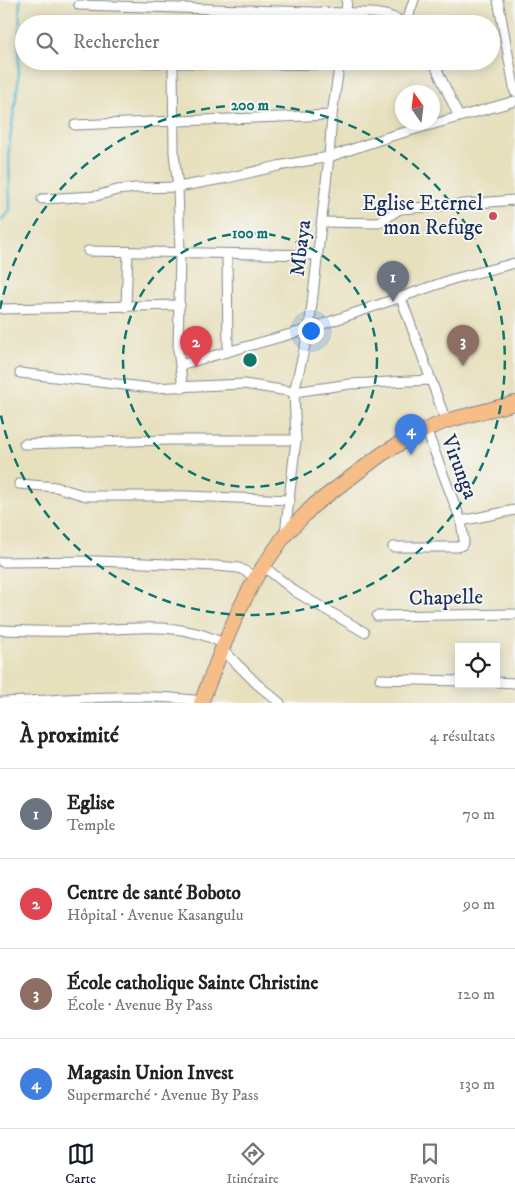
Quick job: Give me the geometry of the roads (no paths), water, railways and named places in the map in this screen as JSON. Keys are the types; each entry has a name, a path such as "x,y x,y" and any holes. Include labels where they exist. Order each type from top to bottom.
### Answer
{"highway":[{"path":"202,702 223,646 259,572 285,535 314,505 400,442 446,421 515,403"}],"street":[{"path":"346,13 347,0"},
{"path":"409,15 414,0"},
{"path":"498,0 515,92"},
{"path":"79,5 346,13 370,12 388,15"},
{"path":"173,70 174,153 178,187 180,253 178,340 182,388"},
{"name":"Mbaya","path":"285,535 296,440 294,392 309,329 329,157 332,115 339,70"},
{"path":"436,70 459,117"},
{"path":"42,199 96,196 116,190 136,188 178,187 329,157 388,137 515,102"},
{"path":"75,125 332,115"},
{"path":"322,222 378,223 401,209 515,200"},
{"path":"88,251 317,256"},
{"path":"126,307 128,251"},
{"path":"227,254 228,352"},
{"path":"180,365 309,329 453,279 515,263"},
{"path":"401,298 446,421"},
{"path":"2,309 180,306"},
{"path":"20,373 151,388 244,384 294,392 350,384 430,380"},
{"name":"Virunga","path":"426,429 461,521 515,510"},
{"path":"24,444 167,440 296,440"},
{"path":"19,484 56,487 86,496 187,496 290,500"},
{"path":"393,546 458,547 464,541 461,521"},
{"path":"2,562 96,561 239,568 259,572 364,632"},
{"name":"Chapelle","path":"377,616 515,614"},
{"path":"0,630 79,631 165,628 193,632 214,638 257,684 280,703"},
{"path":"380,679 455,681"},
{"path":"500,682 515,683"},
{"path":"0,702 142,696 173,697 202,702"}],"waterway":[{"path":"20,0 20,15"},
{"path":"0,221 10,211 9,146 18,70"}],"place":[{"name":"Eglise Eternel mon Refuge","path":"493,216"},
{"name":"Eglise","path":"393,302"},
{"name":"École catholique Sainte Christine","path":"463,366"},
{"name":"Centre de santé Boboto","path":"196,367"},
{"name":"Magasin Union Invest","path":"411,455"}]}
